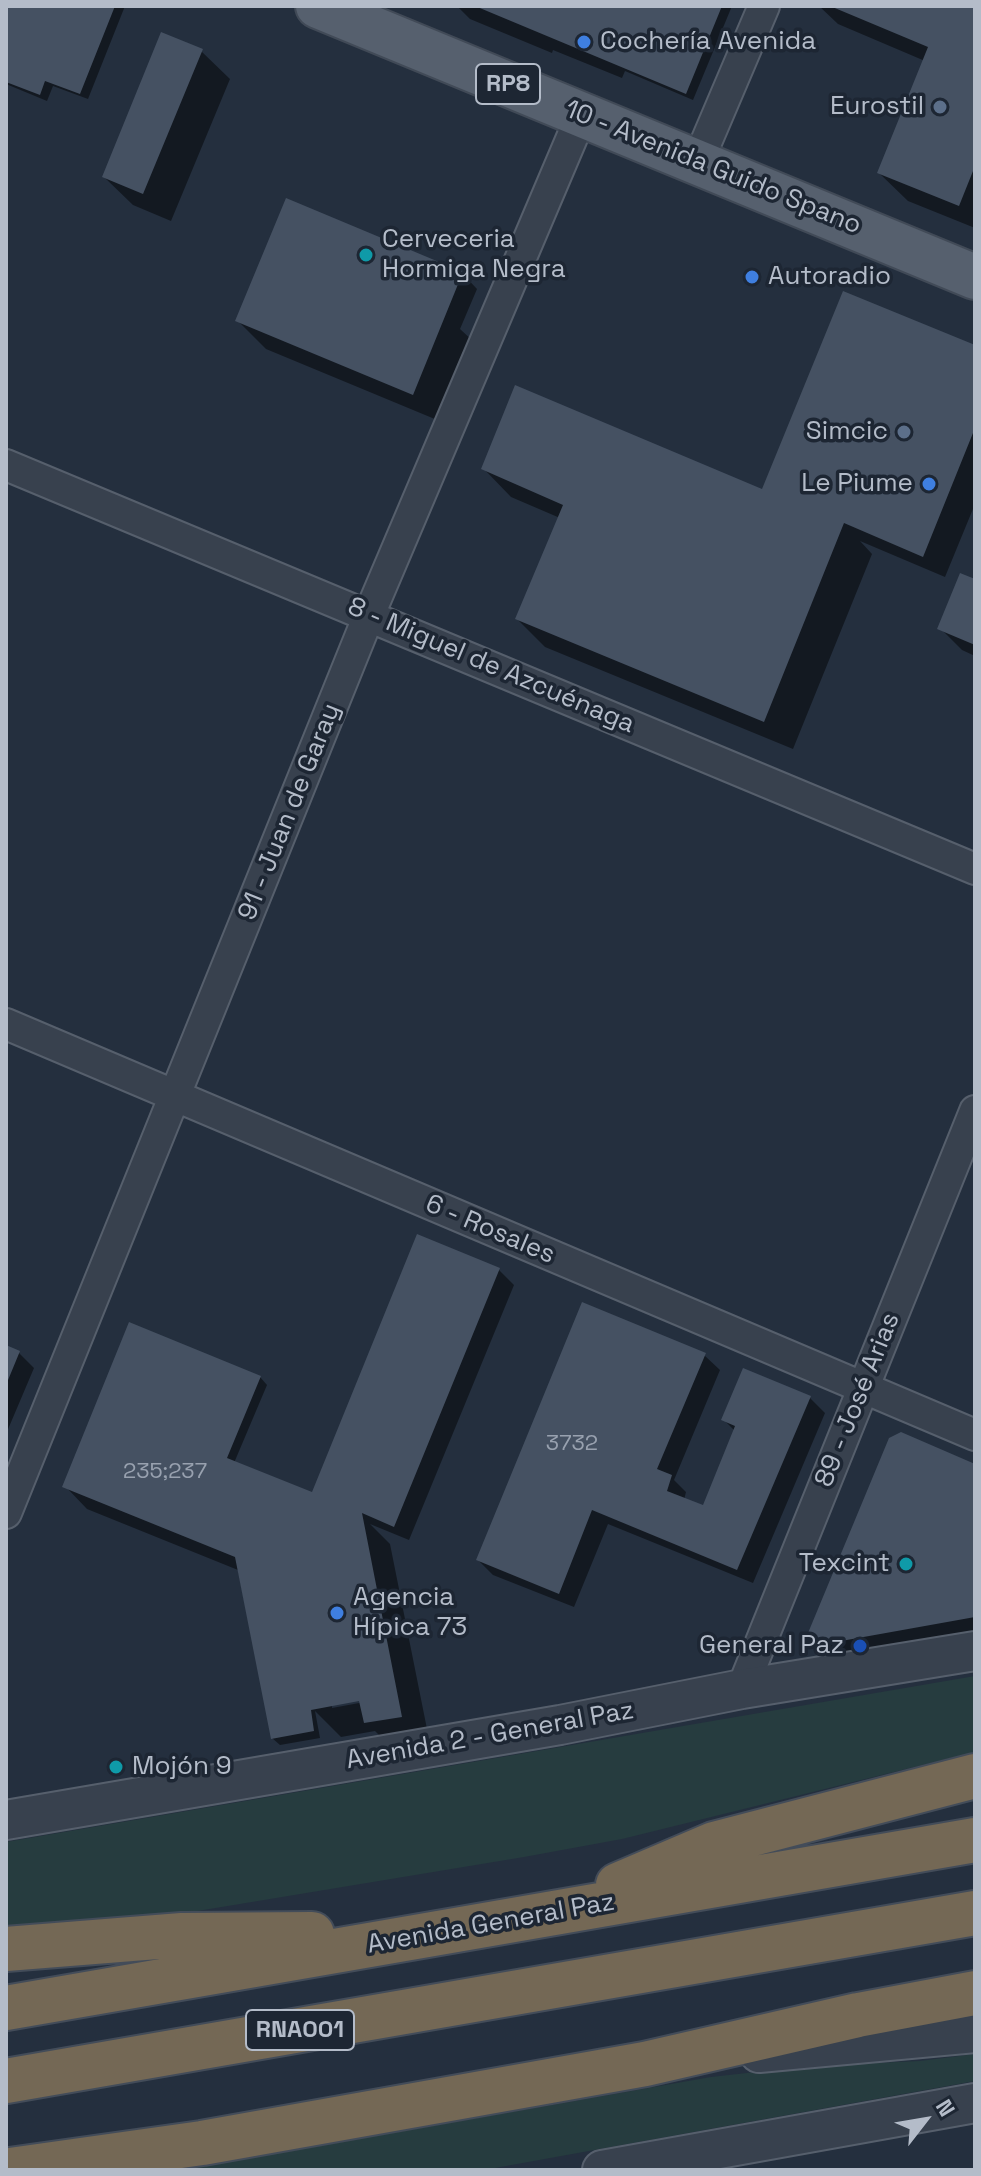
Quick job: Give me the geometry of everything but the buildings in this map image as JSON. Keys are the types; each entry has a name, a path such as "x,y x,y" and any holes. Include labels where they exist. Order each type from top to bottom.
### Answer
{"highway":[{"path":"553,1913 714,1844 975,1776"},
{"name":"Avenida General Paz","path":"6,2008 975,1840"},
{"name":"RNA001","path":"6,2081 975,1913"},
{"path":"6,1949 182,1935 443,1933"},
{"path":"10,2170 202,2143 645,2064 858,2015 975,1993"}],"main road":[{"name":"10 - Avenida Guido Spano","path":"318,6 975,277"}],"street":[{"path":"698,161 764,6"},
{"name":"91 - Juan de Garay","path":"6,1513 369,615 582,114"},
{"name":"8 - Miguel de Azcuénaga","path":"6,465 975,869"},
{"name":"6 - Rosales","path":"6,1024 975,1435"},
{"name":"89 - José Arias","path":"742,1689 975,1111"},
{"name":"Avenida 2 - General Paz","path":"6,1820 560,1725 742,1689 975,1651"},
{"path":"645,2064 975,2033"},
{"path":"602,2170 975,2103"},
{"path":"111,2170 202,2143"}],"green space":[{"path":"975,1676 975,1752 622,1839 524,1857 131,1922 6,1927 6,1842"},
{"path":"975,2054 975,2081 484,2170 182,2170 711,2077 809,2066 920,2061"}],"place":[{"name":"Cochería Avenida","path":"584,42"},
{"name":"Eurostil","path":"940,107"},
{"name":"Cerveceria Hormiga Negra","path":"366,255"},
{"name":"Autoradio","path":"752,277"},
{"name":"Simcic","path":"904,432"},
{"name":"Le Piume","path":"929,484"},
{"name":"Texcint","path":"906,1564"},
{"name":"Agencia Hípica 73","path":"337,1613"},
{"name":"General Paz","path":"860,1646"},
{"name":"Mojón 9","path":"116,1767"}]}
